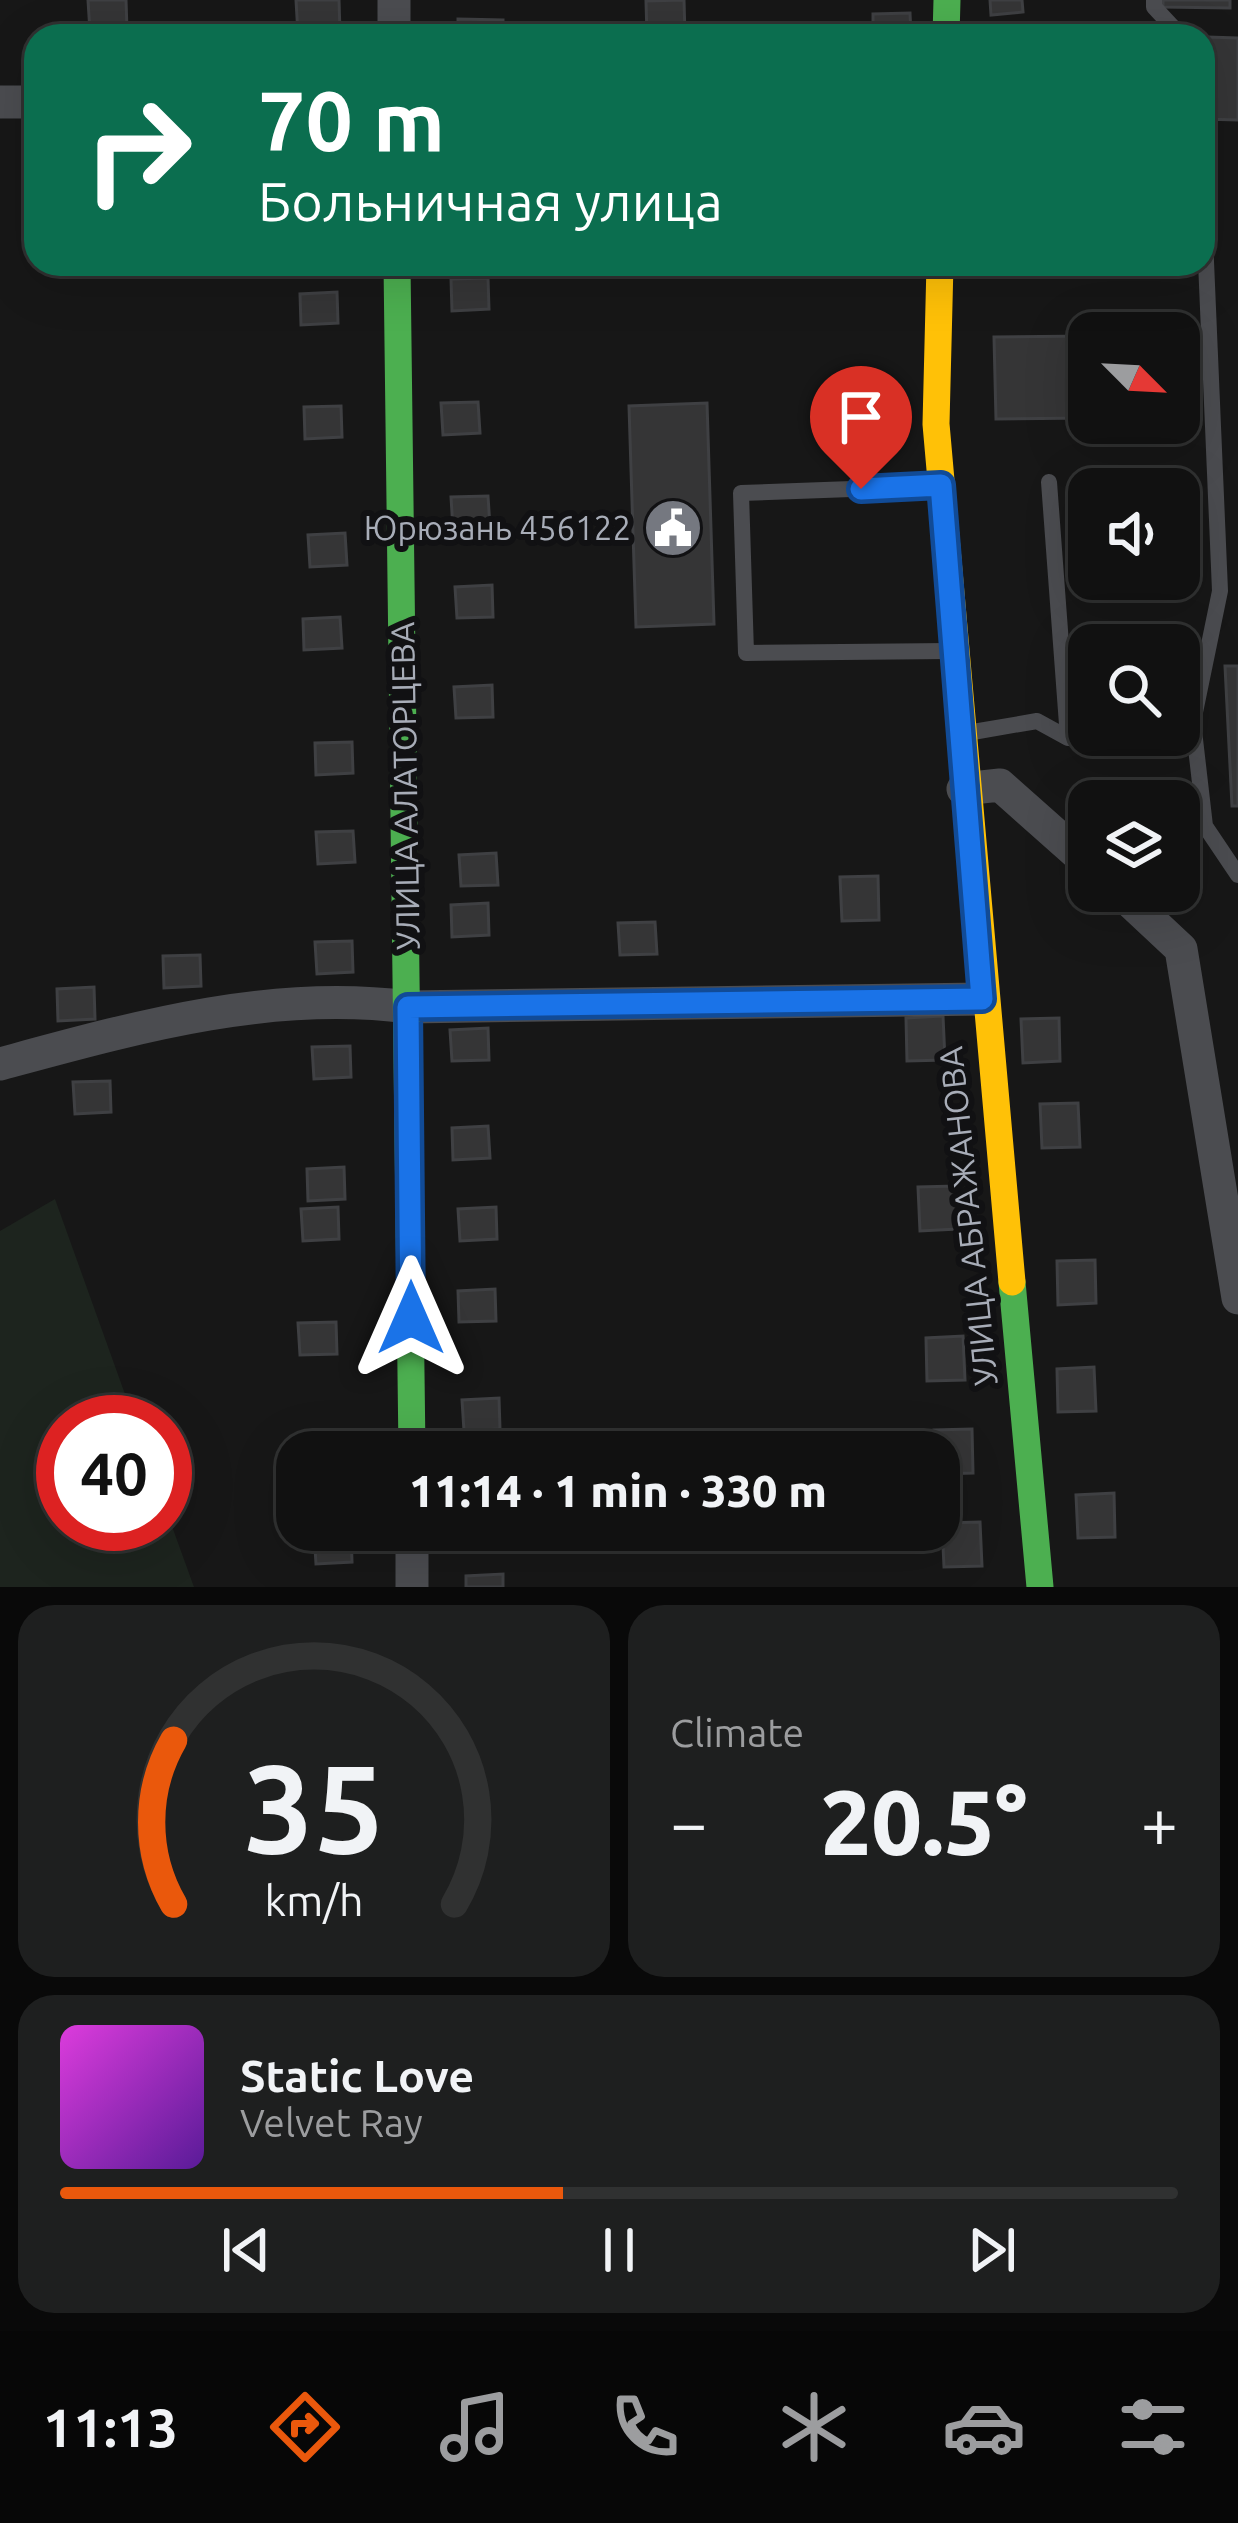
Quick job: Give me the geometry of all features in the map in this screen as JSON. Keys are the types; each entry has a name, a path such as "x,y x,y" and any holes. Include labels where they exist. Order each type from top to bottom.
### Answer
{"main road":[{"name":"УЛИЦА АЛАТОРЦЕВА","path":"397,276 412,1431"},
{"name":"УЛИЦА АБРАЖАНОВА","path":"940,276 936,424 963,789 1040,1587"}],"street":[{"path":"963,789 1000,785 1068,845"},
{"path":"1141,912 1181,949 1238,1298"},
{"path":"0,1064 173,1017 351,1000 408,1007 982,999"},
{"path":"412,1551 412,1587"}],"lane":[{"path":"1154,0 1154,7 1170,24"},
{"path":"1200,676 1220,591 1207,276"},
{"path":"1049,482 1068,738"},
{"path":"941,485 741,494 746,653 953,651"},
{"path":"959,734 1037,721 1068,738"},
{"path":"1192,756 1205,826 1238,874"}],"shaded area":[{"path":"55,1199 125,1395 36,1395 36,1551 181,1551 194,1587 0,1587 0,1231"}],"building":[{"path":"88,0 126,0 127,24 90,24"},
{"path":"296,0 339,0 340,24 297,24"},
{"path":"684,0 685,24 647,24 646,1"},
{"path":"990,0 1022,0 1023,12 991,15"},
{"path":"1163,0 1230,0 1230,8 1163,7"},
{"path":"910,13 910,24 873,24 873,14"},
{"path":"458,19 503,20 503,24 458,24"},
{"path":"1215,37 1238,38 1238,120 1215,119"},
{"path":"488,278 489,309 452,311 451,279"},
{"path":"337,292 338,323 301,325 300,294"},
{"path":"1068,336 1068,418 996,419 994,337"},
{"path":"478,402 480,433 443,435 441,403"},
{"path":"707,403 714,624 636,627 629,406"},
{"path":"341,406 342,437 305,439 304,407"},
{"path":"488,496 490,527 453,529 451,497"},
{"path":"345,533 347,565 310,567 308,535"},
{"path":"492,585 493,617 457,618 455,587"},
{"path":"340,617 342,648 304,650 303,619"},
{"path":"1225,666 1238,666 1238,806 1232,806"},
{"path":"492,685 493,717 456,718 454,687"},
{"path":"352,742 353,773 316,775 315,743"},
{"path":"353,831 355,862 318,864 316,832"},
{"path":"496,853 498,885 461,886 459,855"},
{"path":"878,876 879,920 842,921 840,877"},
{"path":"488,903 489,935 452,937 451,905"},
{"path":"655,922 657,954 620,955 618,923"},
{"path":"352,941 353,972 317,974 315,942"},
{"path":"200,955 201,986 164,988 163,956"},
{"path":"94,987 95,1019 58,1021 57,989"},
{"path":"943,1016 945,1060 907,1061 906,1018"},
{"path":"1059,1018 1060,1061 1023,1063 1021,1019"},
{"path":"488,1028 489,1060 452,1061 450,1030"},
{"path":"350,1046 351,1077 314,1079 312,1047"},
{"path":"110,1081 111,1112 75,1114 73,1082"},
{"path":"1078,1103 1080,1147 1042,1148 1040,1104"},
{"path":"488,1126 490,1158 453,1160 452,1128"},
{"path":"344,1167 345,1199 308,1201 307,1169"},
{"path":"956,1186 957,1229 920,1231 918,1187"},
{"path":"338,1207 339,1239 303,1241 301,1209"},
{"path":"496,1207 497,1239 460,1241 458,1209"},
{"path":"1095,1260 1096,1303 1058,1305 1057,1261"},
{"path":"495,1289 496,1321 459,1322 458,1291"},
{"path":"336,1322 337,1354 300,1355 298,1323"},
{"path":"963,1336 965,1380 927,1381 926,1338"},
{"path":"1094,1367 1096,1411 1058,1412 1057,1369"},
{"path":"499,1398 500,1429 464,1431 462,1400"},
{"path":"972,1429 973,1473 960,1473 960,1431 934,1430"},
{"path":"1114,1493 1115,1537 1078,1538 1076,1495"},
{"path":"980,1522 982,1566 944,1567 943,1551 960,1551 960,1523"},
{"path":"315,1551 352,1551 352,1562 316,1564"},
{"path":"503,1574 503,1587 466,1587 466,1576"}],"traffic: fast":[{"path":"946,24 947,0"},
{"path":"397,276 412,1431"},
{"path":"1012,1282 1040,1587"}],"traffic: slow":[{"path":"940,276 936,424 1012,1282"}],"place":[{"name":"Юрюзань 456122","path":"673,528"}],"route":[{"path":"411,1318 408,1007 982,999 941,485 861,489"}]}
